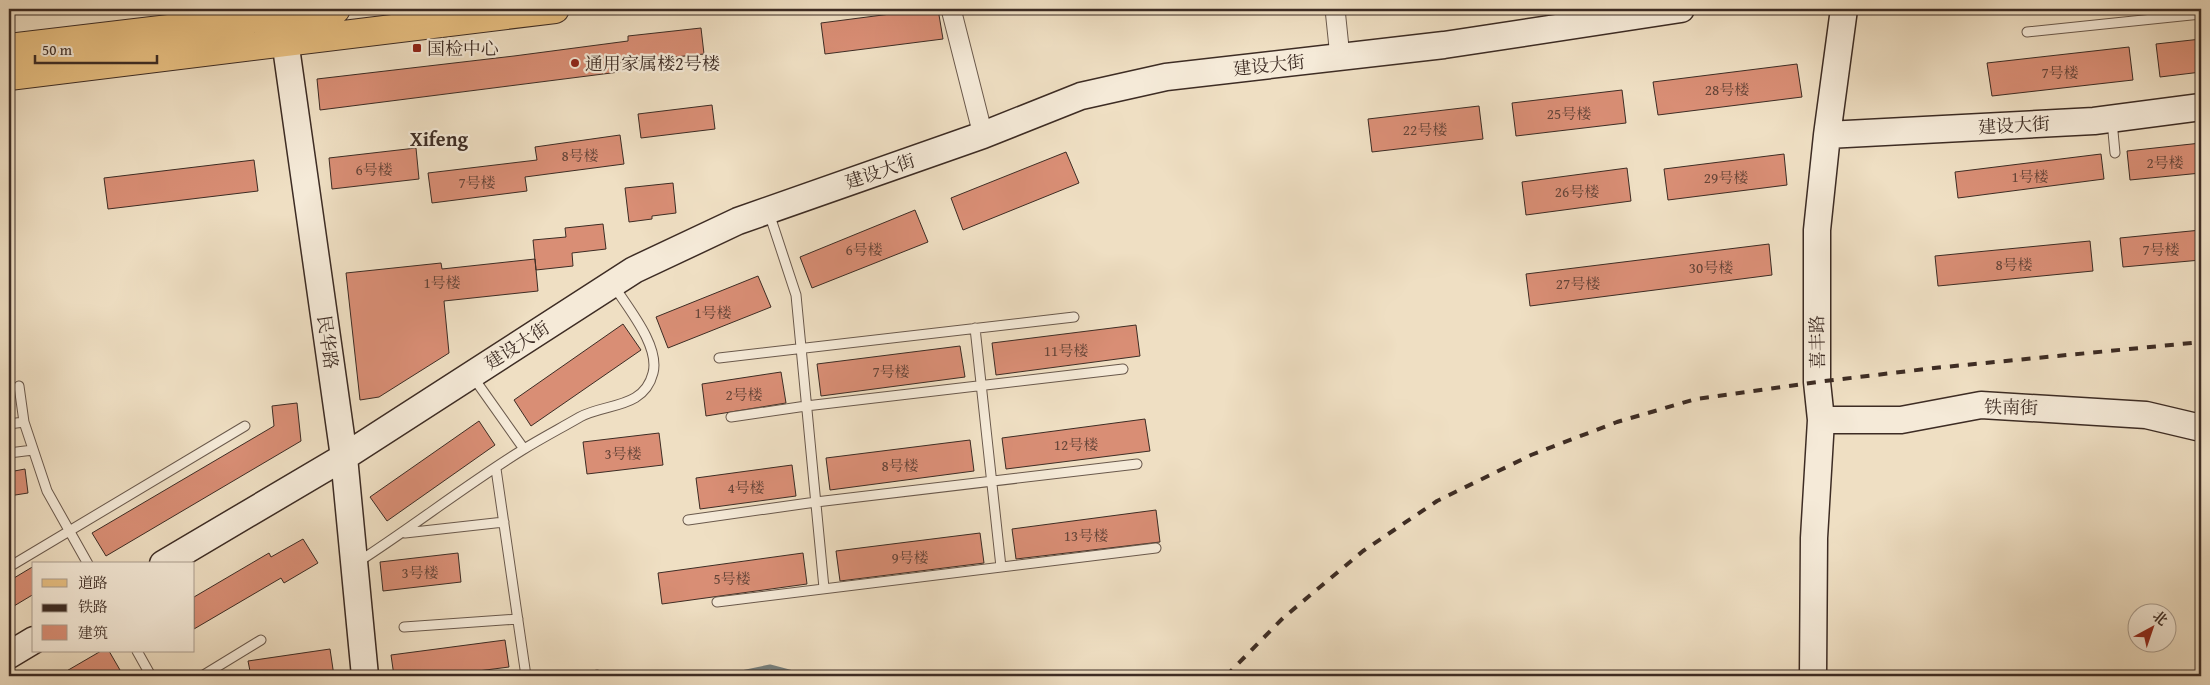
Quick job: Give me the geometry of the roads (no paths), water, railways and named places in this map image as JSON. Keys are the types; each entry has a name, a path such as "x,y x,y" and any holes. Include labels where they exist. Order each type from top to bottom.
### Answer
{"main road":[{"path":"9,48 281,12 336,9"},
{"path":"9,76 555,9"}],"street":[{"path":"951,9 983,135"},
{"path":"1335,9 1340,57"},
{"name":"建设大街","path":"166,562 344,457 634,270 738,221 768,210 983,135 1081,96 1166,77 1444,45 1681,9"},
{"name":"喜丰路","path":"1813,676 1814,538 1820,420 1817,382 1817,230 1826,135 1844,9"},
{"name":"民华路","path":"281,12 344,457 365,676"},
{"name":"建设大街","path":"1826,135 2112,118 2201,107"},
{"name":"铁南街","path":"1820,420 1901,420 1981,405 2146,414 2201,428"},
{"path":"9,655 32,641"}],"lane":[{"path":"2027,32 2201,14"},
{"path":"2112,118 2115,153"},
{"path":"768,210 796,295 824,588"},
{"path":"354,564 404,533 524,449 584,416 622,405 646,390 653,373 655,356 649,342 613,283"},
{"path":"719,358 801,347 1074,317"},
{"path":"975,328 1001,567"},
{"path":"731,417 806,406 1123,369"},
{"path":"472,374 524,449"},
{"path":"19,386 24,422 47,491 87,562"},
{"path":"9,424 24,422"},
{"path":"9,567 245,426"},
{"path":"9,453 33,450"},
{"path":"688,520 816,502 1136,464"},
{"path":"496,469 526,676"},
{"path":"404,533 504,522"},
{"path":"717,602 1156,548"},
{"path":"404,627 518,619"},
{"path":"202,676 261,640"},
{"path":"138,652 151,676"}],"waterway":[{"path":"727,676 770,667 804,676"}],"railway":[{"path":"1226,676 1283,618 1363,551 1437,501 1531,455 1617,422 1696,399 1817,382 1934,368 2201,342"}],"place":[{"name":"国检中心","path":"417,48"},
{"name":"通用家属楼2号楼","path":"575,63"}],"district":[{"name":"Xifeng","path":"439,138"}]}
